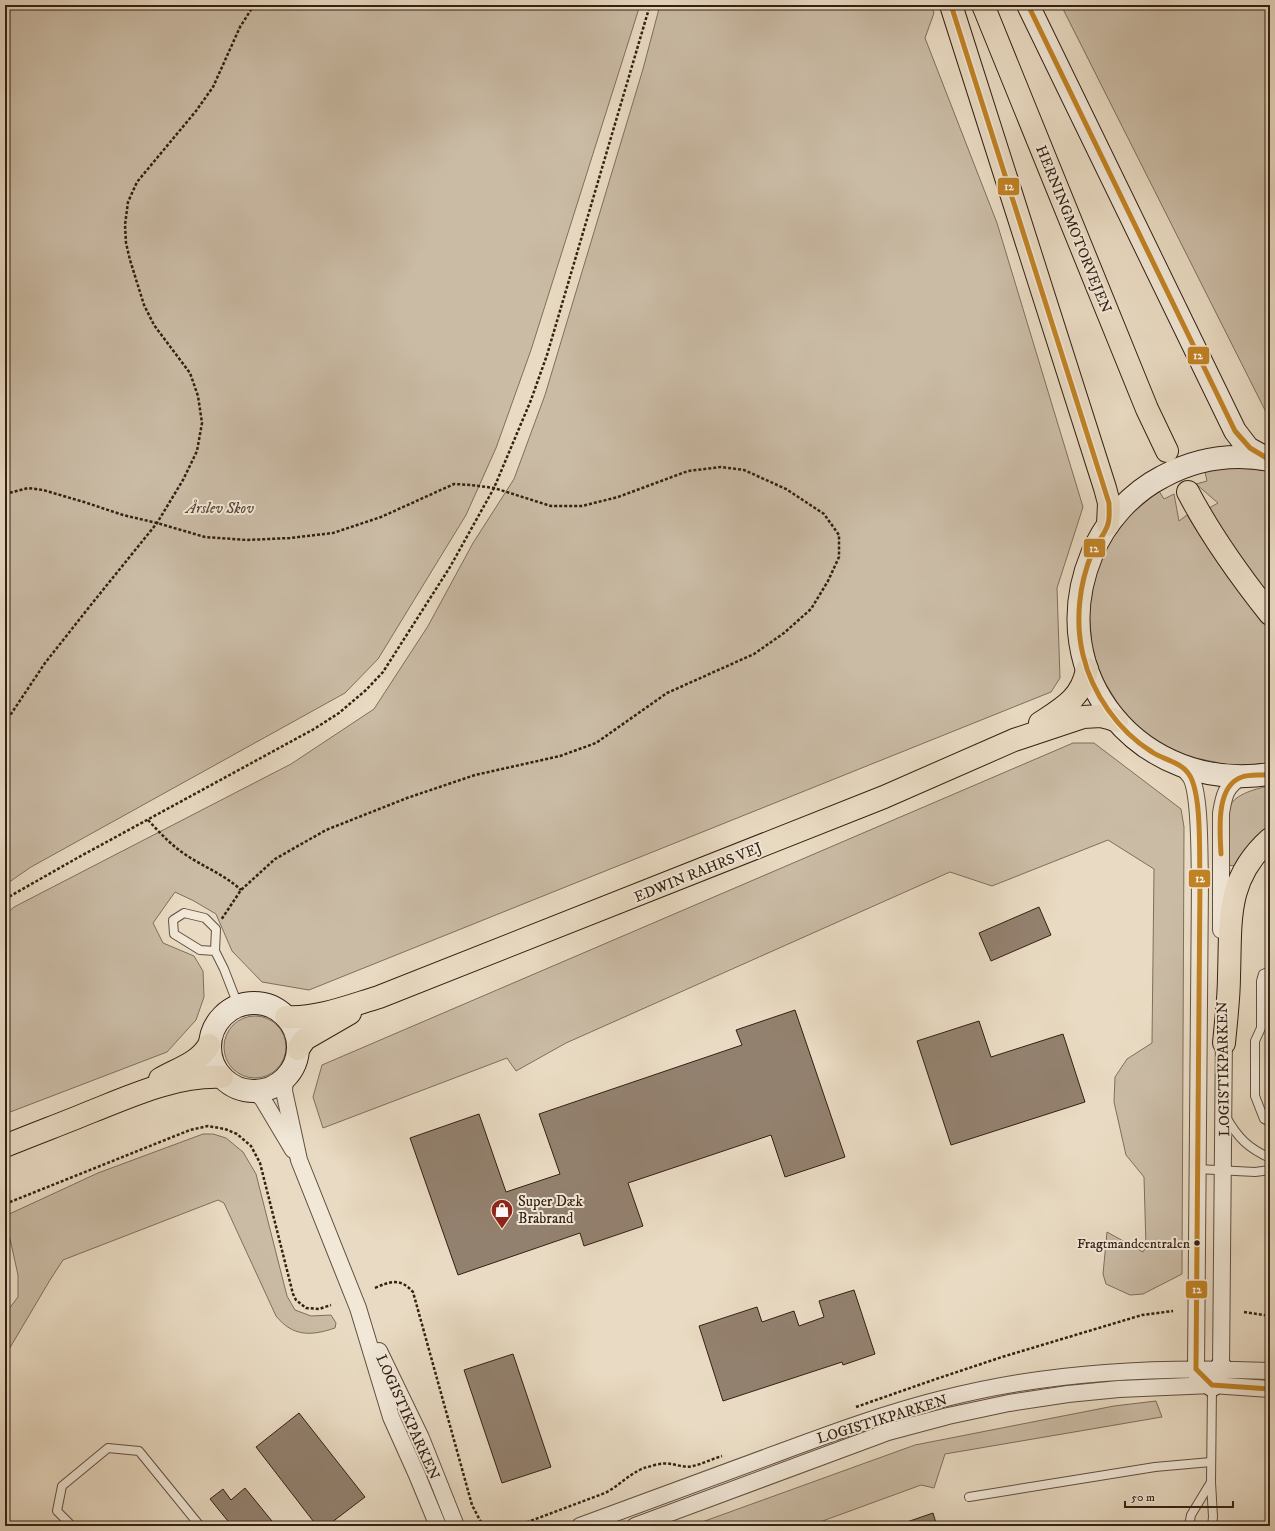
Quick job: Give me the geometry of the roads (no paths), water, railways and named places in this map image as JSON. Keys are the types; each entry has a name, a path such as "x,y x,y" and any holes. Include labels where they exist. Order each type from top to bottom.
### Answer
{"highway":[{"path":"951,5 1105,488 1109,503 1108,525"},
{"name":"HERNINGMOTORVEJEN","path":"983,5 1147,410 1167,451"},
{"path":"1188,492 1199,514 1227,557 1270,614"},
{"path":"1014,740 1060,710 1075,696 1082,688 1087,668"},
{"path":"1014,740 1083,717 1101,716 1117,721"},
{"name":"EDWIN RAHRS VEJ","path":"379,997 840,815 1014,740"},
{"path":"1224,1043 1229,978 1230,914 1233,897 1247,865 1256,851 1270,839"},
{"path":"286,1016 299,1017 332,1010 379,997"},
{"path":"298,1049 305,1039 379,997"},
{"path":"137,1093 189,1064 204,1053 209,1045"},
{"path":"5,1146 137,1093 179,1082 210,1077 222,1077"}],"street":[{"path":"1028,5 1234,431 1248,448 1269,460"},
{"path":"1269,460 1247,457 1219,458 1202,461 1181,468 1156,480 1142,489 1118,512 1100,536 1084,574 1079,601 1080,642 1087,668 1100,696 1117,721 1142,745 1181,767 1200,773 1241,777 1270,774"},
{"name":"LOGISTIKPARKEN","path":"580,1526 829,1434 885,1415 943,1398 1068,1375 1119,1371 1196,1368 1200,881 1197,805 1194,787 1190,776 1181,767"},
{"name":"LOGISTIKPARKEN","path":"1217,1377 1224,1170 1224,1043 1221,978 1221,813 1227,788 1241,777"},
{"path":"255,1002 276,1009 286,1016 295,1032 298,1049 294,1065 285,1078 276,1085 265,1090 253,1091 236,1087 222,1077 212,1063 209,1045 212,1030 220,1018 231,1008 238,1005 255,1002"},
{"name":"LOGISTIKPARKEN","path":"285,1078 284,1091 299,1160"},
{"name":"LOGISTIKPARKEN","path":"253,1091 262,1098 299,1160 358,1308 421,1438 456,1526"},
{"name":"LOGISTIKPARKEN","path":"358,1308 391,1417 438,1526"},
{"path":"1196,1368 1217,1377"},
{"name":"LOGISTIKPARKEN","path":"635,1526 888,1432 948,1416 1009,1403 1068,1394 1270,1371"},
{"name":"LOGISTIKPARKEN","path":"1217,1377 1270,1389"}],"lane":[{"path":"215,951 200,950 174,934 173,920 184,913 205,918 216,929 215,951 224,969 238,1005"},
{"path":"1267,1121 1255,1096 1255,1041 1261,1028 1261,981 1263,974 1270,971"},
{"path":"1224,1113 1234,1130 1245,1144 1270,1158"},
{"path":"1197,1169 1255,1172 1270,1170"},
{"path":"1212,1526 1211,1462 1217,1377"},
{"path":"72,1526 57,1511 62,1486 108,1448 139,1451 200,1526"},
{"path":"969,1497 1155,1467 1211,1462"},
{"path":"1189,1526 1191,1515 1211,1482"}],"place":[{"name":"Super Dæk Brabrand","path":"502,1230"},
{"name":"Fragtmandcentralen","path":"1197,1243"}],"park label":[{"name":"Årslev Skov","path":"220,508"}]}
